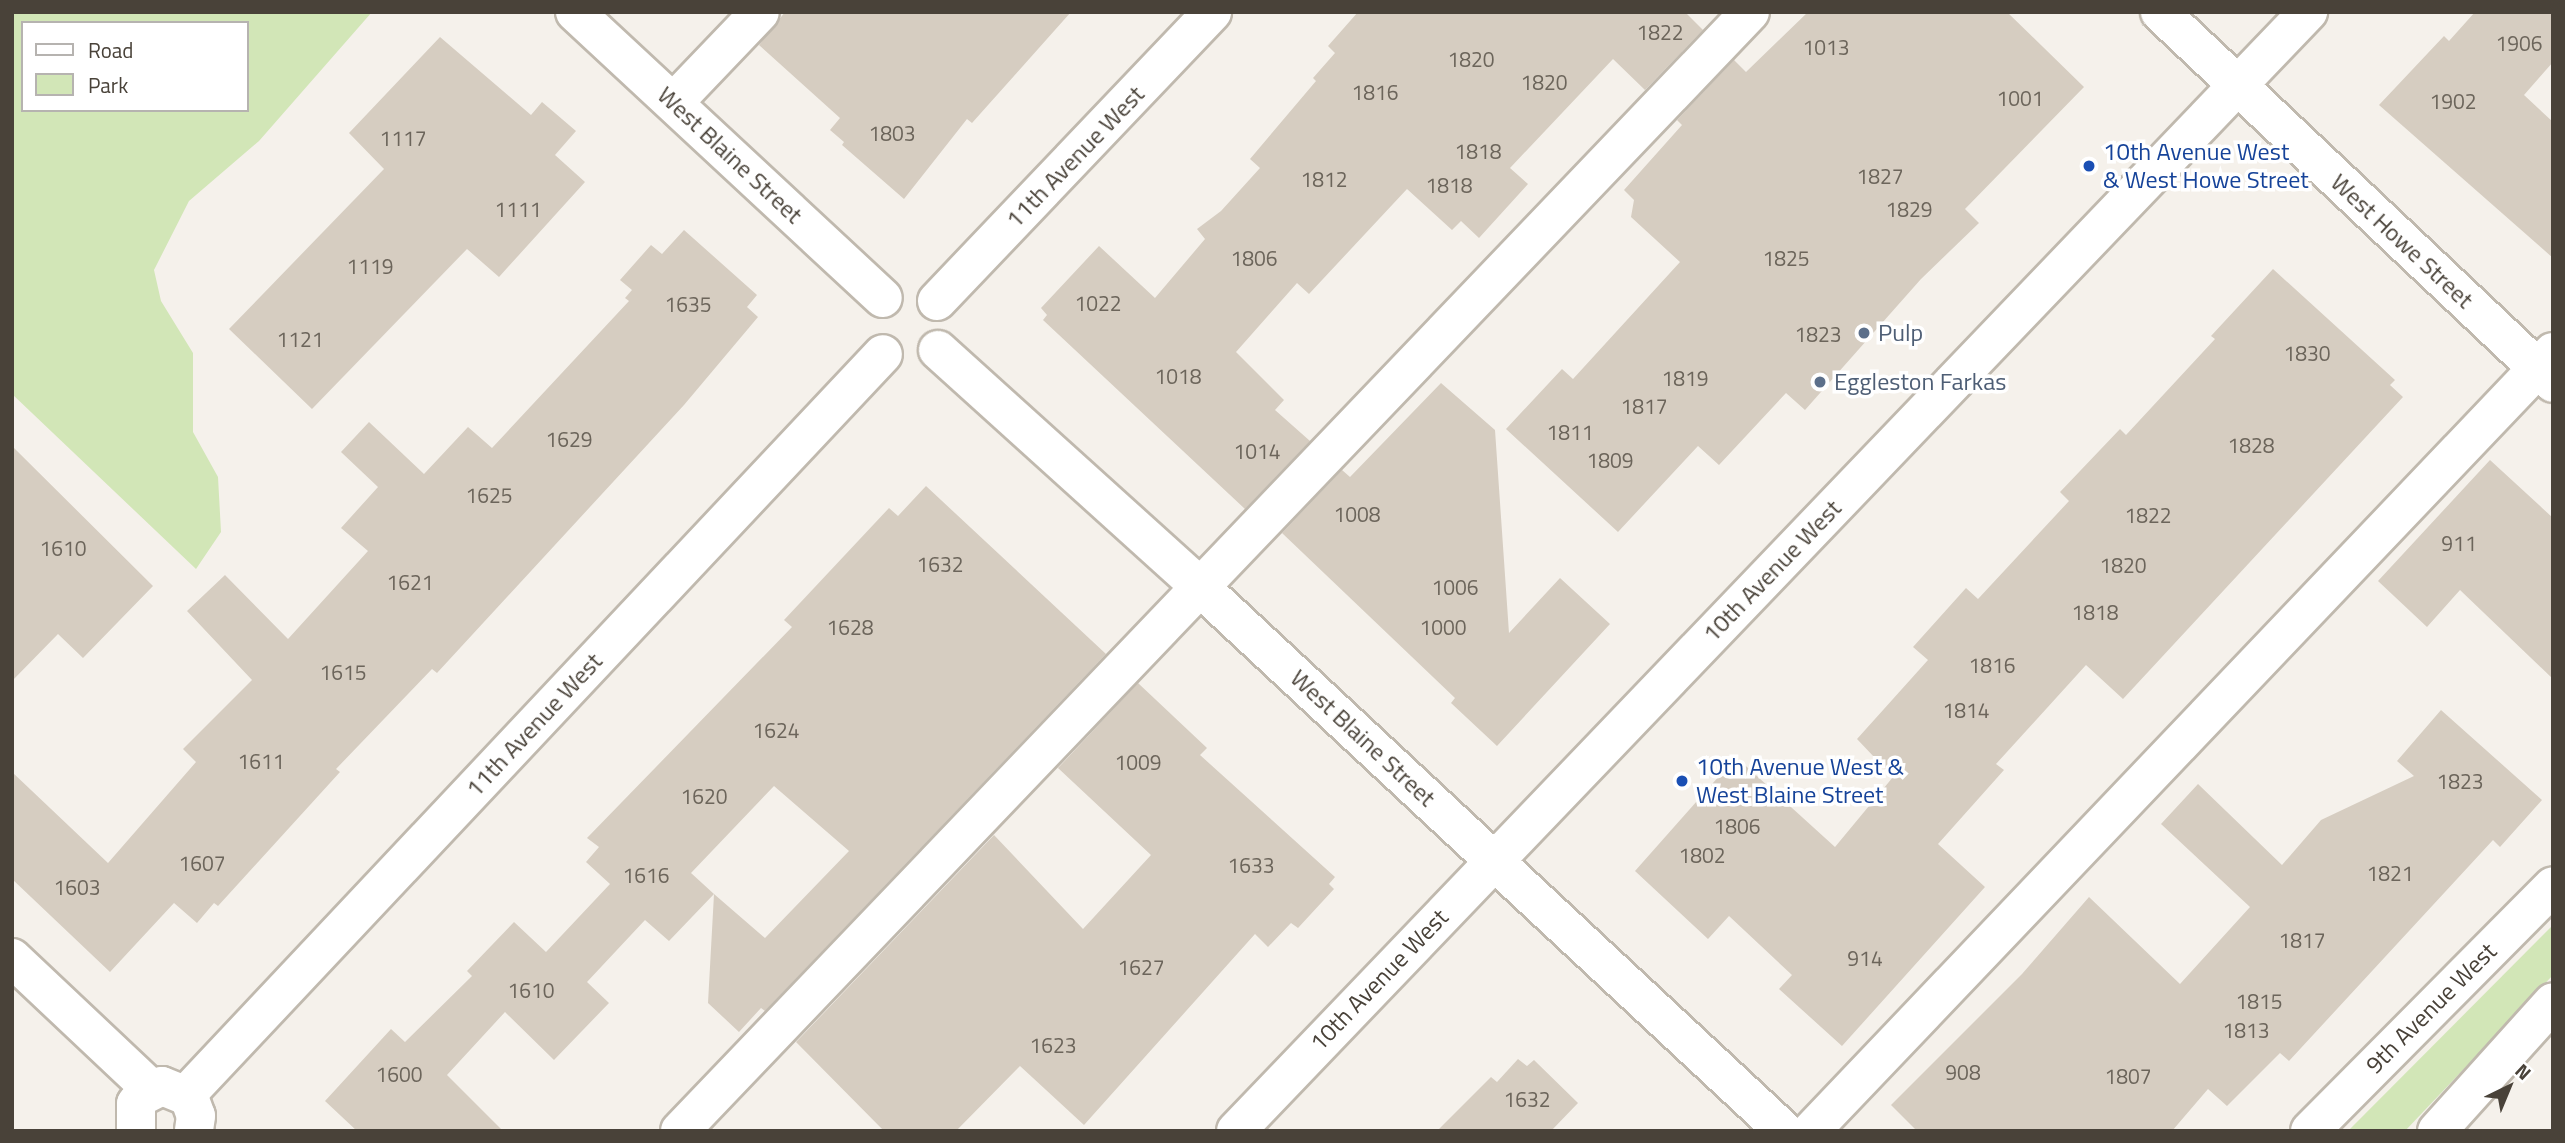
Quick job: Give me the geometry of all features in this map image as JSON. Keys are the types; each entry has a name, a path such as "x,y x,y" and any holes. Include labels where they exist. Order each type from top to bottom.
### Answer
{"street":[{"name":"West Blaine Street","path":"575,12 883,299"},
{"path":"674,102 760,12"},
{"name":"11th Avenue West","path":"937,301 1212,12"},
{"path":"680,1131 1750,12"},
{"name":"West Howe Street","path":"2160,12 2547,368"},
{"name":"10th Avenue West","path":"1237,1131 1493,860 2308,12"},
{"path":"910,288 923,290 937,301 947,332 939,350 911,365 883,354 872,339 871,326 883,299 910,288"},
{"name":"West Blaine Street","path":"939,350 1200,587 1784,1131"},
{"name":"11th Avenue West","path":"136,1131 136,1104 177,1105 883,354"},
{"path":"1811,1131 2547,368"},
{"name":"9th Avenue West","path":"2310,1131 2553,886"},
{"path":"12,958 177,1105"},
{"path":"2437,1131 2553,1002"}],"green space":[{"path":"12,12 372,12 259,141 189,201 154,270 161,301 193,353 193,432 218,477 221,532 196,569 12,394"},
{"path":"2553,925 2553,975 2405,1131 2348,1131"}],"building":[{"path":"785,12 1071,12 972,123 967,119 904,199 842,145 844,142 830,130 840,118 759,45"},
{"path":"1358,12 1685,12 1703,30 1645,90 1613,59 1510,168 1528,184 1479,238 1461,221 1452,230 1407,189 1309,294 1297,283 1236,352 1284,400 1275,410 1310,441 1245,509 1043,320 1047,315 1041,308 1099,246 1155,298 1205,239 1197,229 1221,211 1260,168 1250,159 1316,81 1313,78 1335,53 1328,46"},
{"path":"1808,12 2007,12 2084,87 1965,209 1979,223 1921,279 1805,410 1786,393 1719,465 1698,446 1618,532 1506,429 1562,369 1573,379 1680,262 1631,217 1634,200 1624,190 1682,125 1677,120 1734,60 1746,72"},
{"path":"2475,12 2553,12 2553,62 2524,95 2553,122 2553,258 2379,105 2444,36 2449,41"},
{"path":"440,37 531,115 542,102 576,131 555,155 585,182 499,277 467,249 312,409 229,329 384,169 349,133"},
{"path":"684,230 757,295 747,307 758,317 684,405 437,673 432,669 336,769 340,772 218,906 214,903 197,923 174,903 110,972 12,879 12,772 108,863 196,762 183,749 252,680 187,611 225,575 288,639 368,551 341,528 378,487 341,452 369,422 424,474 468,427 492,448 629,301 625,298 632,290 620,280 651,245 662,254"},
{"path":"2273,269 2395,380 2390,385 2403,397 2123,699 2086,665 1996,764 2004,770 1938,844 1985,887 1842,1046 1779,989 1792,975 1729,916 1708,939 1635,871 1736,757 1835,847 1893,777 1857,739 1928,660 1913,647 1966,588 1978,599 2069,501 2060,492 2120,429 2126,435 2215,339 2211,336"},
{"path":"1441,383 1495,430 1509,633 1560,578 1610,624 1497,746 1451,703 1455,698 1282,533 1342,470 1350,477"},
{"path":"12,446 153,586 83,658 58,634 12,681"},
{"path":"2490,460 2553,518 2553,679 2460,590 2427,627 2378,581"},
{"path":"926,486 1106,654 765,1011 761,1008 739,1032 708,1003 714,894 669,941 645,920 587,982 609,1003 554,1060 505,1012 447,1075 503,1131 357,1131 325,1101 391,1029 405,1042 472,976 467,971 514,922 546,952 610,884 586,862 599,847 587,838 792,627 784,620 889,508 898,516","holes":["774,786 849,851 765,938 691,873"]},
{"path":"1138,683 1207,748 1200,755 1335,877 1329,884 1334,889 1298,928 1291,923 1268,947 1255,934 1084,1125 1020,1066 956,1131 884,1131 796,1042 994,835 1083,929 1151,855 1058,768"},
{"path":"2441,710 2542,800 2500,847 2493,840 2289,1061 2280,1053 2227,1106 2208,1089 2172,1131 1917,1131 1891,1105 2022,974 2089,897 2180,984 2250,907 2161,824 2198,784 2282,865 2321,820 2414,776 2397,761"},
{"path":"1518,1059 1527,1066 1534,1060 1578,1103 1551,1131 1437,1131 1491,1077 1497,1082"}],"place":[{"name":"10th Avenue West & West Howe Street","path":"2089,166"},
{"name":"Pulp","path":"1864,333"},
{"name":"Eggleston Farkas","path":"1820,382"},
{"name":"10th Avenue West & West Blaine Street","path":"1682,781"}]}
